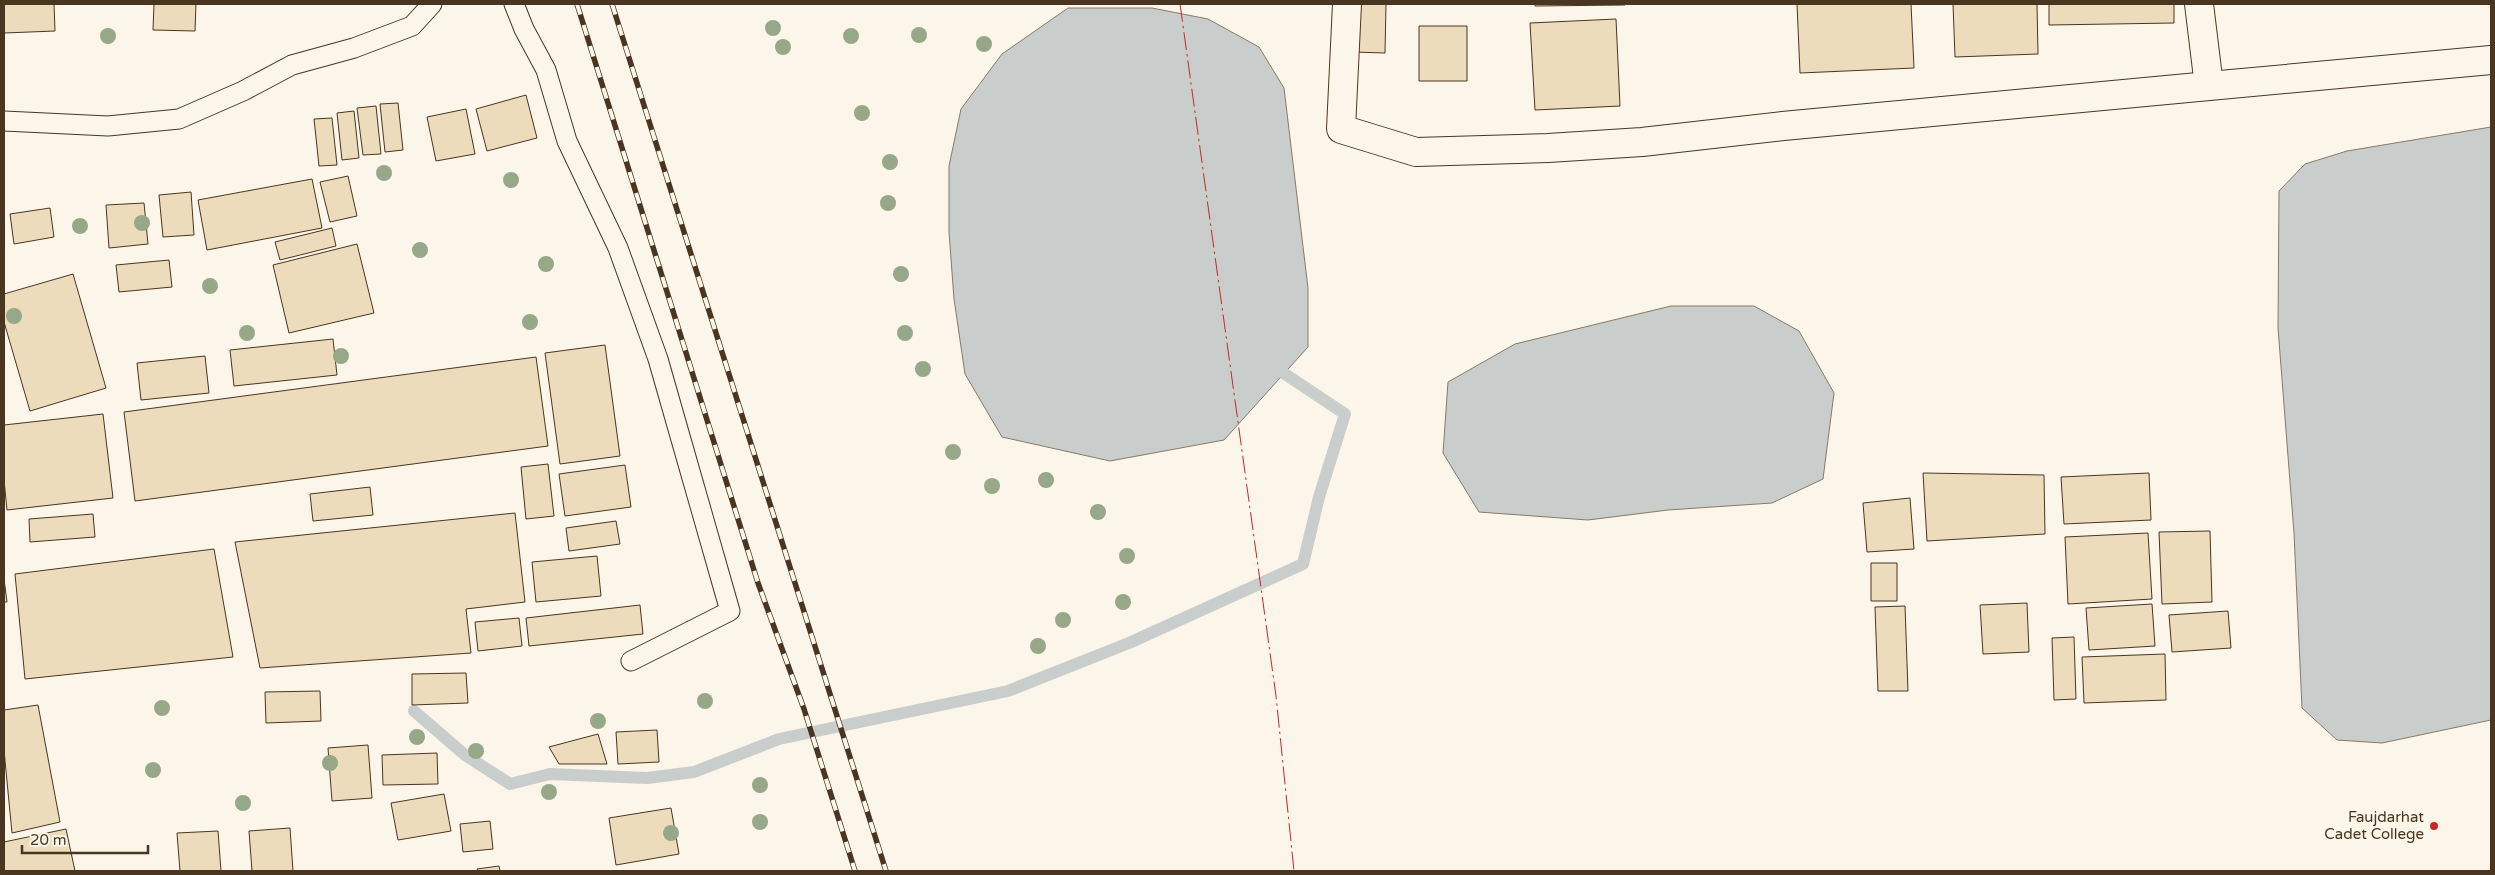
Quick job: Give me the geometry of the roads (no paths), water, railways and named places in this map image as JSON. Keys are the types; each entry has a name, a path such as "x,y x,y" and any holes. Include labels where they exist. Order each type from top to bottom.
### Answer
{"street":[{"path":"1347,4 1341,129 1416,152 1642,142 1783,126 2491,60"},
{"path":"2198,4 2209,86"}],"lane":[{"path":"4,121 108,126 179,119 244,91 292,65 354,48 412,26 432,4"},
{"path":"514,4 524,29 546,70 567,140 618,248 658,358 730,611 631,661"}],"waterway":[{"path":"414,711 465,755 510,784 550,774 647,778 694,772 779,739 1008,691 1129,643 1303,564 1319,497 1345,414 1285,374"}],"railway":[{"path":"577,4 758,583 804,709 855,871"},
{"path":"612,4 886,871"}],"place":[{"name":"Faujdarhat Cadet College","path":"2434,826"}]}
